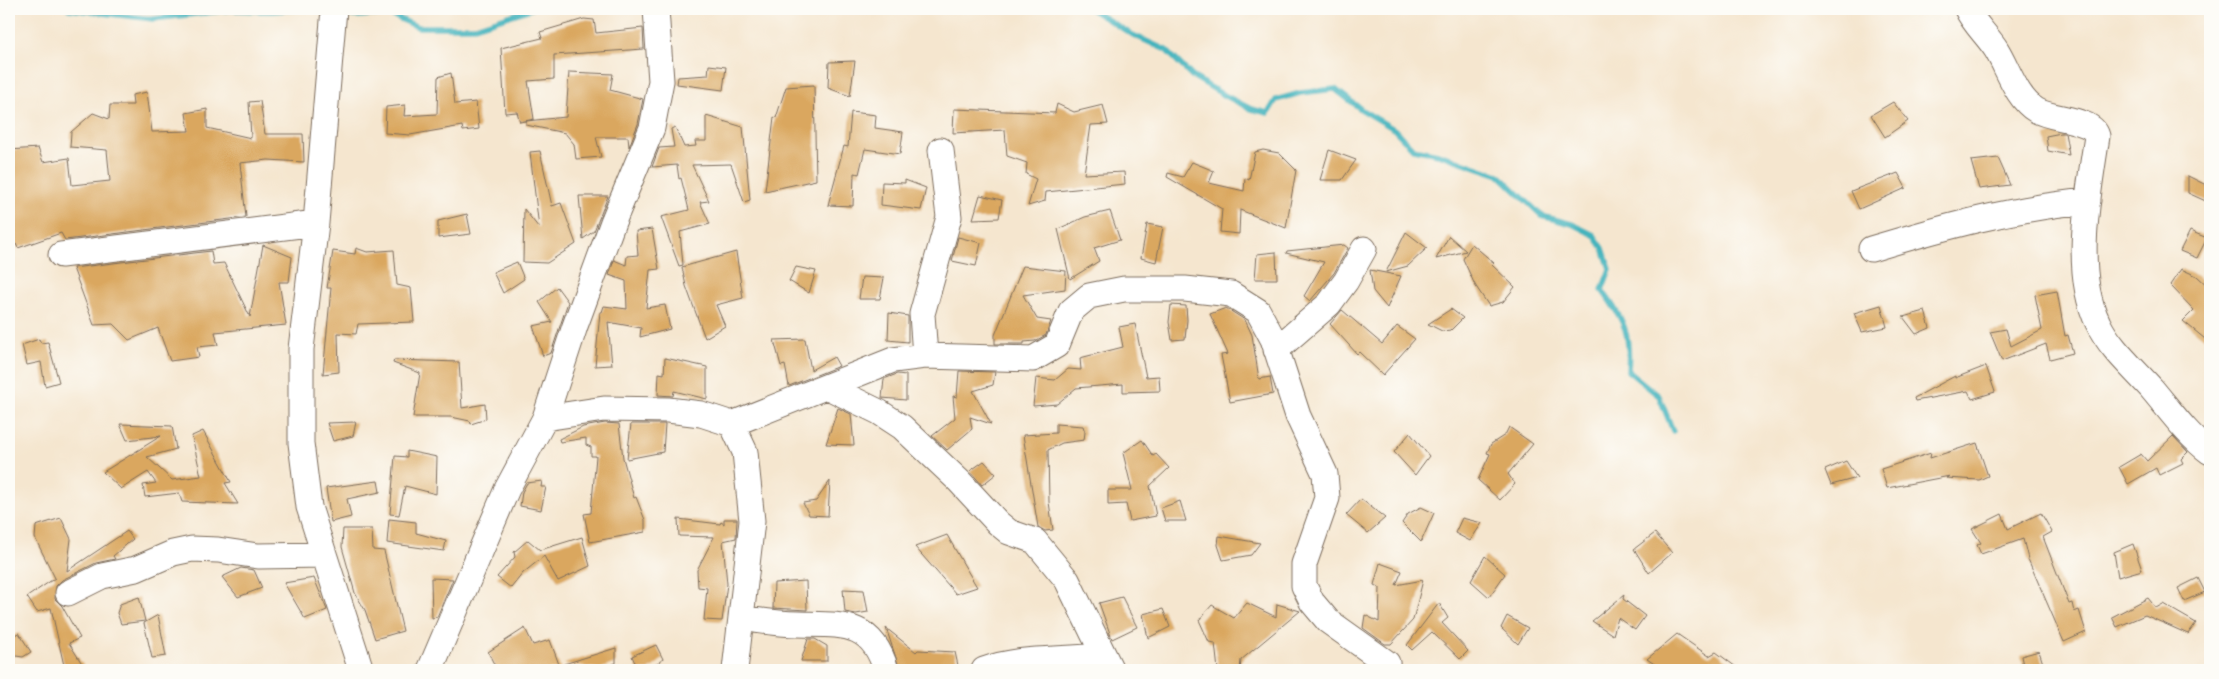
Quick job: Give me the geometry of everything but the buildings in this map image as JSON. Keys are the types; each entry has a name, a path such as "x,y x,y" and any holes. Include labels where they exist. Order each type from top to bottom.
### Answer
{"street":[{"path":"334,9 316,223 301,349 301,443 310,507 361,670"},
{"path":"430,670 507,490 545,418 575,326 613,222 652,128 661,81 656,9"},
{"path":"1967,9 1972,20 1996,49 2022,95 2035,110 2060,119 2090,125 2096,130 2097,136 2088,201 2084,263 2088,299 2098,324 2189,432 2210,452"},
{"path":"925,356 922,314 949,217 941,150"},
{"path":"1871,249 1984,217 2038,206 2088,201"},
{"path":"61,255 316,223"},
{"path":"1276,350 1305,327 1329,304 1346,281 1364,249"},
{"path":"545,418 604,409 668,410 701,414 732,424 893,360 925,356 1033,359 1057,345 1071,311 1089,296 1124,289 1185,290 1231,294 1258,311 1273,339 1298,416 1325,474 1327,498 1304,564 1304,586 1312,602 1328,621 1387,663 1388,670"},
{"path":"828,387 879,412 902,427 959,481 998,523 1009,532 1035,542 1067,580 1107,662"},
{"path":"732,424 745,452 752,521 736,670"},
{"path":"68,593 102,576 136,569 172,553 192,549 218,550 258,556 324,555"},
{"path":"741,618 770,623 852,627 870,638 884,661 886,670"},
{"path":"984,670 1023,660 1078,659 1107,662"}],"waterway":[{"path":"69,9 153,19 230,10 270,11 303,9"},
{"path":"310,9 328,11"},
{"path":"339,13 355,16 389,14 418,27 475,27 531,9"},
{"path":"1090,9 1133,35 1166,50 1192,76 1251,109 1268,113 1276,100 1300,93 1335,89 1362,110 1394,129 1413,149 1438,154 1499,175 1542,216 1572,224 1594,235 1603,248 1610,269 1602,290 1621,319 1627,337 1628,371 1659,396 1673,431"}]}
